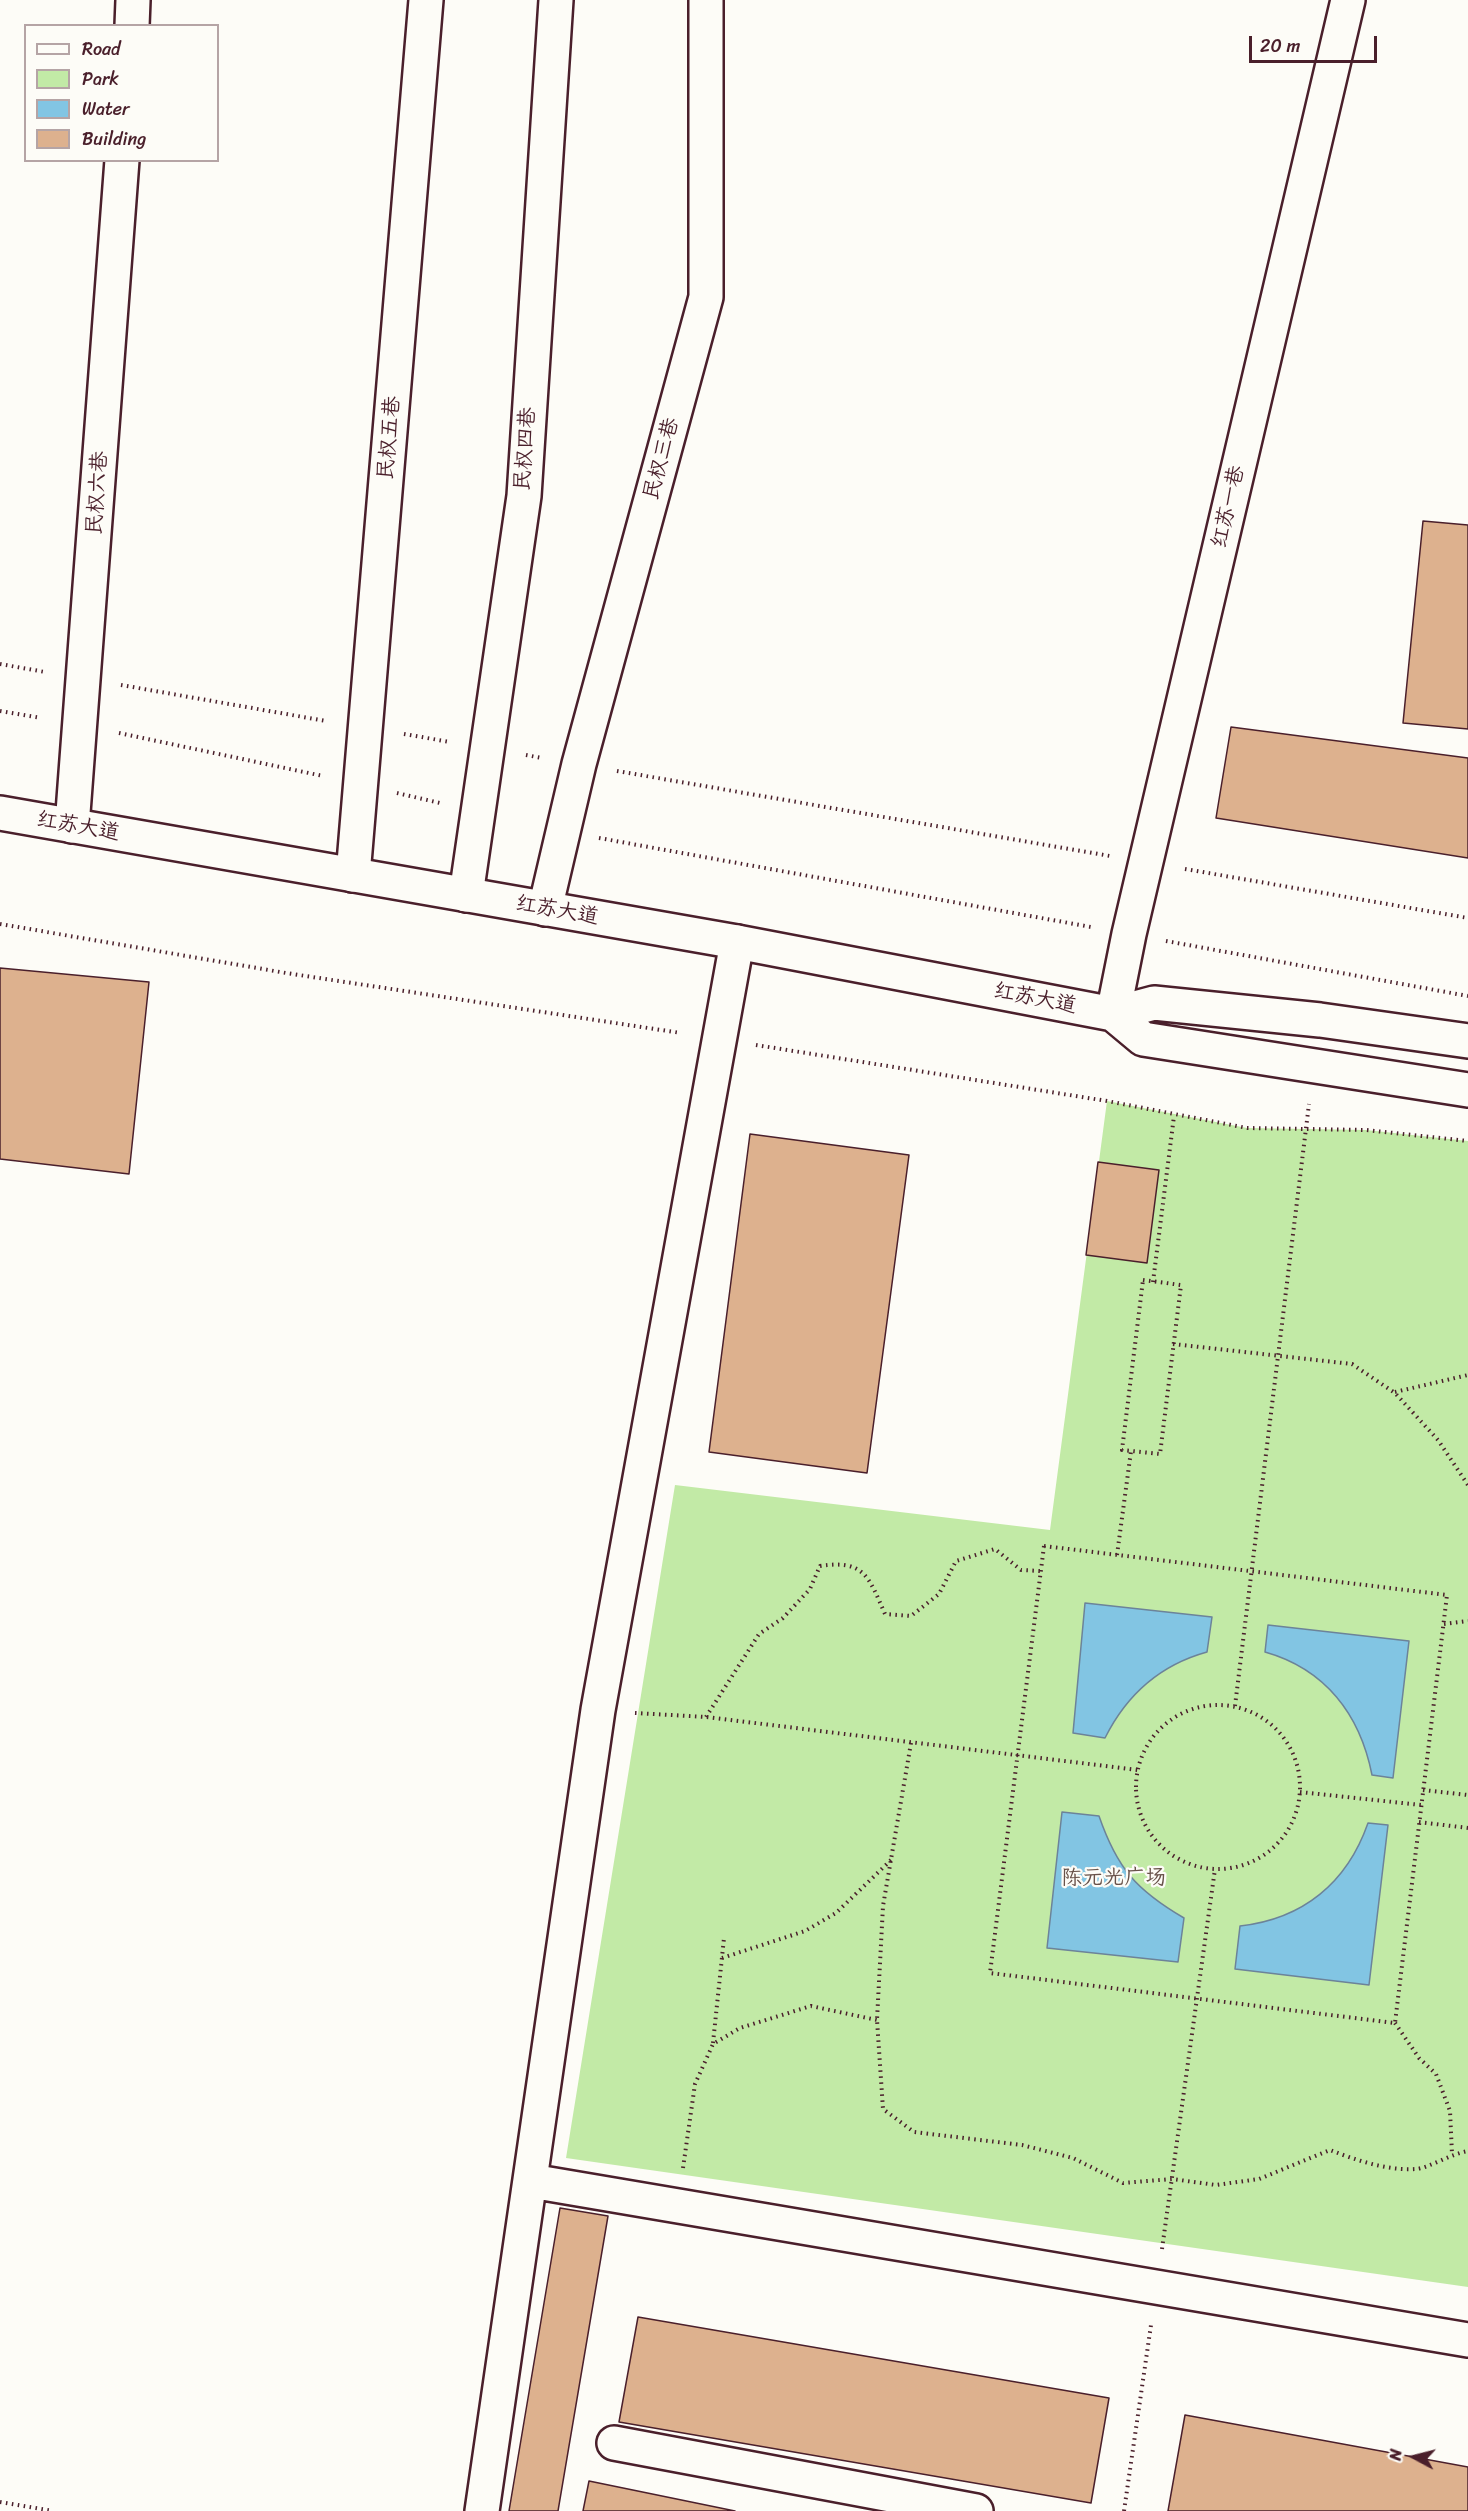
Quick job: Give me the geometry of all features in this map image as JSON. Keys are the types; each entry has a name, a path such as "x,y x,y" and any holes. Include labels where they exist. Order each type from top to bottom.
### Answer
{"main road":[{"path":"132,24 133,0"},
{"name":"民权五巷","path":"353,875 426,0"},
{"name":"民权四巷","path":"466,895 524,496 556,0"},
{"name":"民权三巷","path":"545,909 579,764 706,297 706,0"},
{"name":"红苏一巷","path":"1113,1014 1129,934 1348,0"},
{"name":"民权六巷","path":"72,826 122,162"},
{"name":"红苏大道","path":"0,813 736,942 1113,1014 1154,1003 1320,1020 1468,1041"},
{"path":"482,2511 598,1710 736,942"},
{"name":"红苏大道","path":"1113,1014 1143,1039 1468,1090"},
{"path":"531,2181 1468,2340"},
{"path":"614,2443 976,2511"}],"path":[{"path":"0,664 1468,918"},
{"path":"0,711 81,725 477,812"},
{"path":"564,831 1468,996"},
{"path":"1235,1706 1314,1066"},
{"path":"1153,1282 1174,1116"},
{"path":"1143,1280 1181,1285 1173,1344 1160,1454 1122,1450 1143,1280"},
{"path":"1173,1344 1352,1365 1395,1393 1438,1440 1468,1485"},
{"path":"1395,1393 1468,1375"},
{"path":"1117,1555 1131,1451"},
{"path":"1395,2023 990,1973 1044,1546 1447,1595 1395,2023 1419,2058 1436,2074 1450,2111 1452,2154"},
{"path":"706,1717 759,1634 783,1618 810,1589 820,1566 842,1563 869,1576 885,1614 911,1616 939,1594 957,1561 995,1549 1021,1570 1040,1571"},
{"path":"1444,1624 1468,1621"},
{"path":"1209,1705 1235,1706 1257,1714 1275,1728 1290,1746 1298,1768 1300,1792 1296,1812 1287,1832 1273,1848 1256,1860 1235,1868 1215,1869 1192,1864 1170,1854 1154,1838 1142,1817 1137,1794 1138,1770 1147,1746 1163,1726 1184,1712 1209,1705"},
{"path":"598,1710 706,1717 1138,1770"},
{"path":"911,1743 883,1906 877,2020 884,2109 914,2132 1022,2145 1073,2158 1123,2183 1172,2179 1216,2185 1259,2180 1330,2150 1365,2163 1417,2169 1452,2154 1468,2151"},
{"path":"1423,1790 1468,1795"},
{"path":"1300,1792 1421,1805"},
{"path":"1419,1822 1468,1828"},
{"path":"722,1958 805,1930 836,1913 876,1877 891,1859"},
{"path":"1124,2511 1202,1976 1215,1869"},
{"path":"676,2205 695,2084 713,2044 724,1938"},
{"path":"713,2044 740,2028 811,2006 877,2020"},
{"path":"0,2502 52,2511"}],"green space":[{"name":"陈元光广场","path":"1107,1101 1247,1128 1366,1130 1468,1141 1468,2287 566,2158 675,1485 1050,1530"}],"water":[{"path":"1085,1603 1212,1617 1207,1652 1174,1665 1147,1683 1124,1708 1105,1738 1073,1733"},
{"path":"1268,1625 1409,1641 1393,1778 1372,1775 1359,1732 1349,1714 1322,1682 1286,1660 1265,1652"},
{"path":"1062,1812 1099,1816 1113,1850 1130,1876 1153,1898 1184,1918 1178,1962 1047,1948"},
{"path":"1368,1823 1388,1825 1369,1985 1235,1969 1240,1926 1284,1915 1320,1894 1348,1863"}],"building":[{"path":"1423,521 1468,525 1468,729 1403,723"},
{"path":"1231,727 1468,758 1468,858 1216,818"},
{"path":"0,968 149,982 129,1174 0,1159"},
{"path":"750,1134 909,1155 867,1473 709,1452"},
{"path":"1098,1162 1159,1170 1147,1263 1086,1255"},
{"path":"560,2208 608,2216 558,2511 509,2511"},
{"path":"638,2317 1109,2398 1091,2503 619,2422"},
{"path":"1185,2415 1468,2467 1468,2511 1168,2511"},
{"path":"589,2481 735,2511 583,2511"}]}
